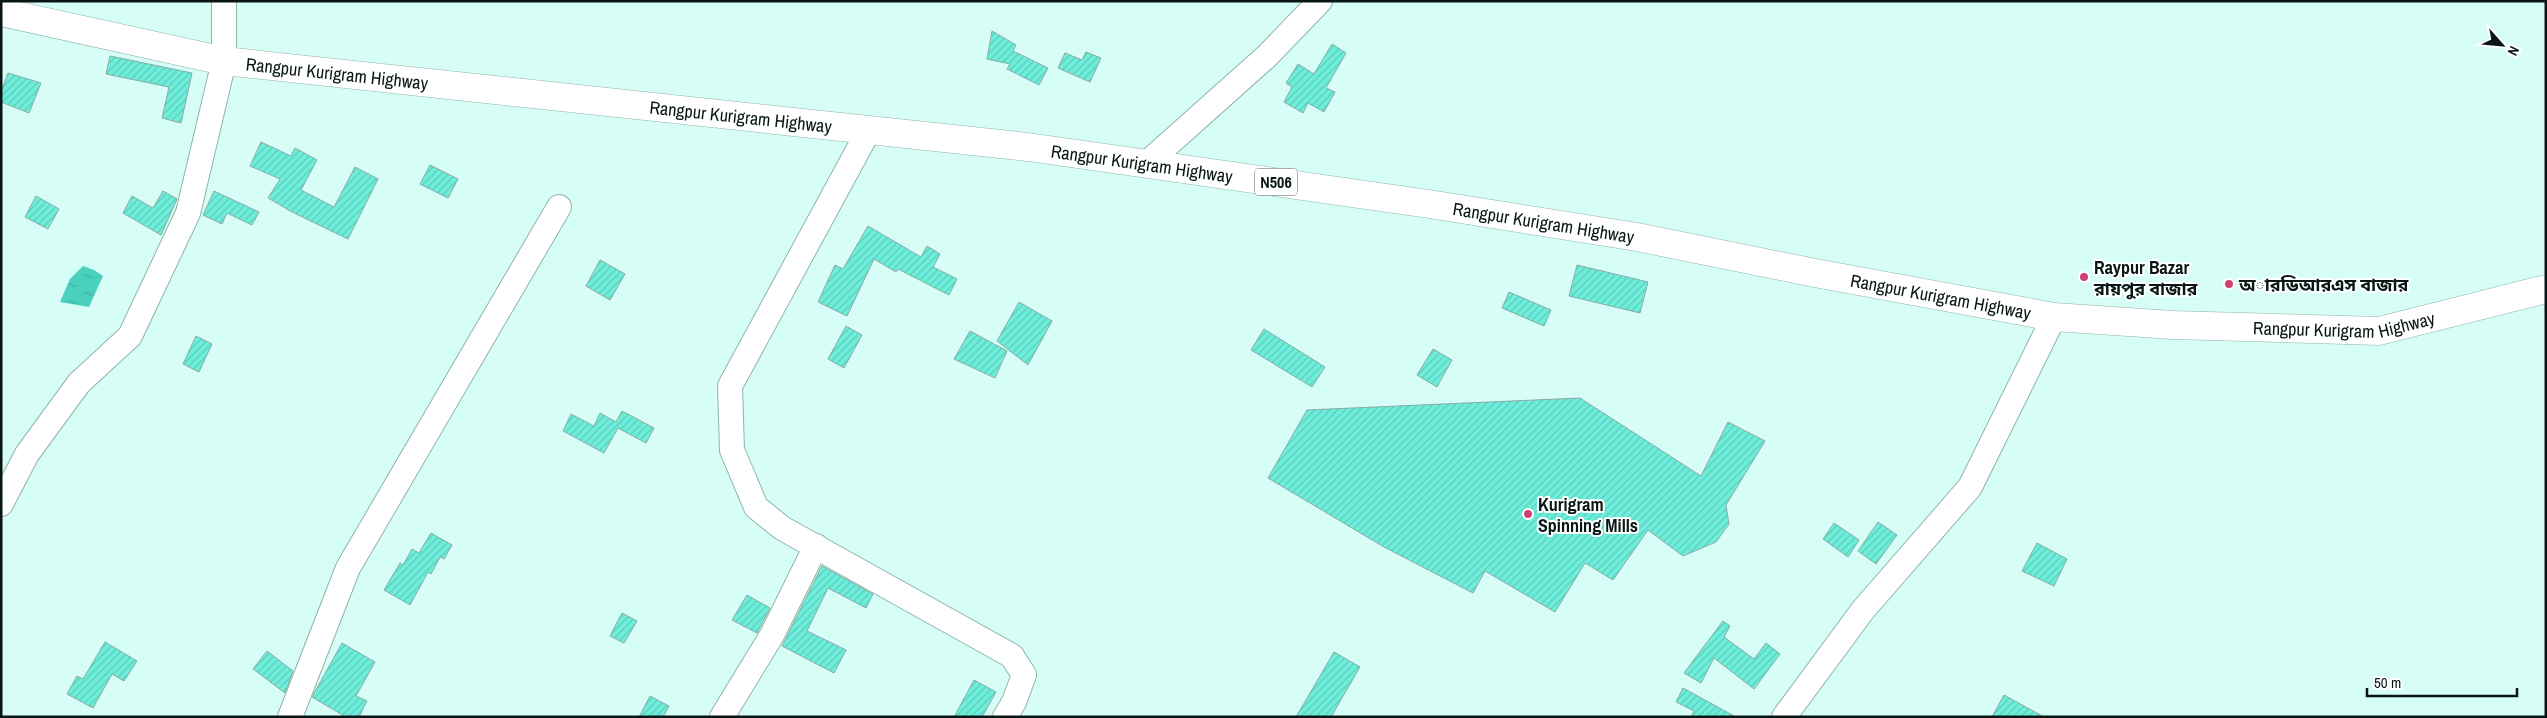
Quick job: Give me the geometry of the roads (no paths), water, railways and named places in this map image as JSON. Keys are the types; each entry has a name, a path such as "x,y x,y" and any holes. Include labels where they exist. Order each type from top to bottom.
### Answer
{"highway":[{"name":"Rangpur Kurigram Highway","path":"1,12 224,62 1028,147 1429,204 1637,237 1815,273 2054,317 2173,325 2379,331 2546,288"}],"street":[{"path":"1,504 27,454 79,383 130,336 188,212 224,62 224,1"},
{"path":"1146,164 1267,56 1320,1"},
{"path":"869,130 730,386 732,450 756,507 782,528 1012,656 1024,675 1014,702 1005,717"},
{"path":"290,717 348,568 559,207"},
{"path":"1784,717 1863,610 1970,487 2054,317"},
{"path":"722,717 772,635 816,546"}],"water":[{"path":"83,266 103,276 89,307 60,302 70,279"}],"place":[{"name":"Raypur Bazar রায়পুর বাজার","path":"2084,277"},
{"name":"অারডিআরএস বাজার","path":"2229,284"},
{"name":"Kurigram Spinning Mills","path":"1528,514"}]}
